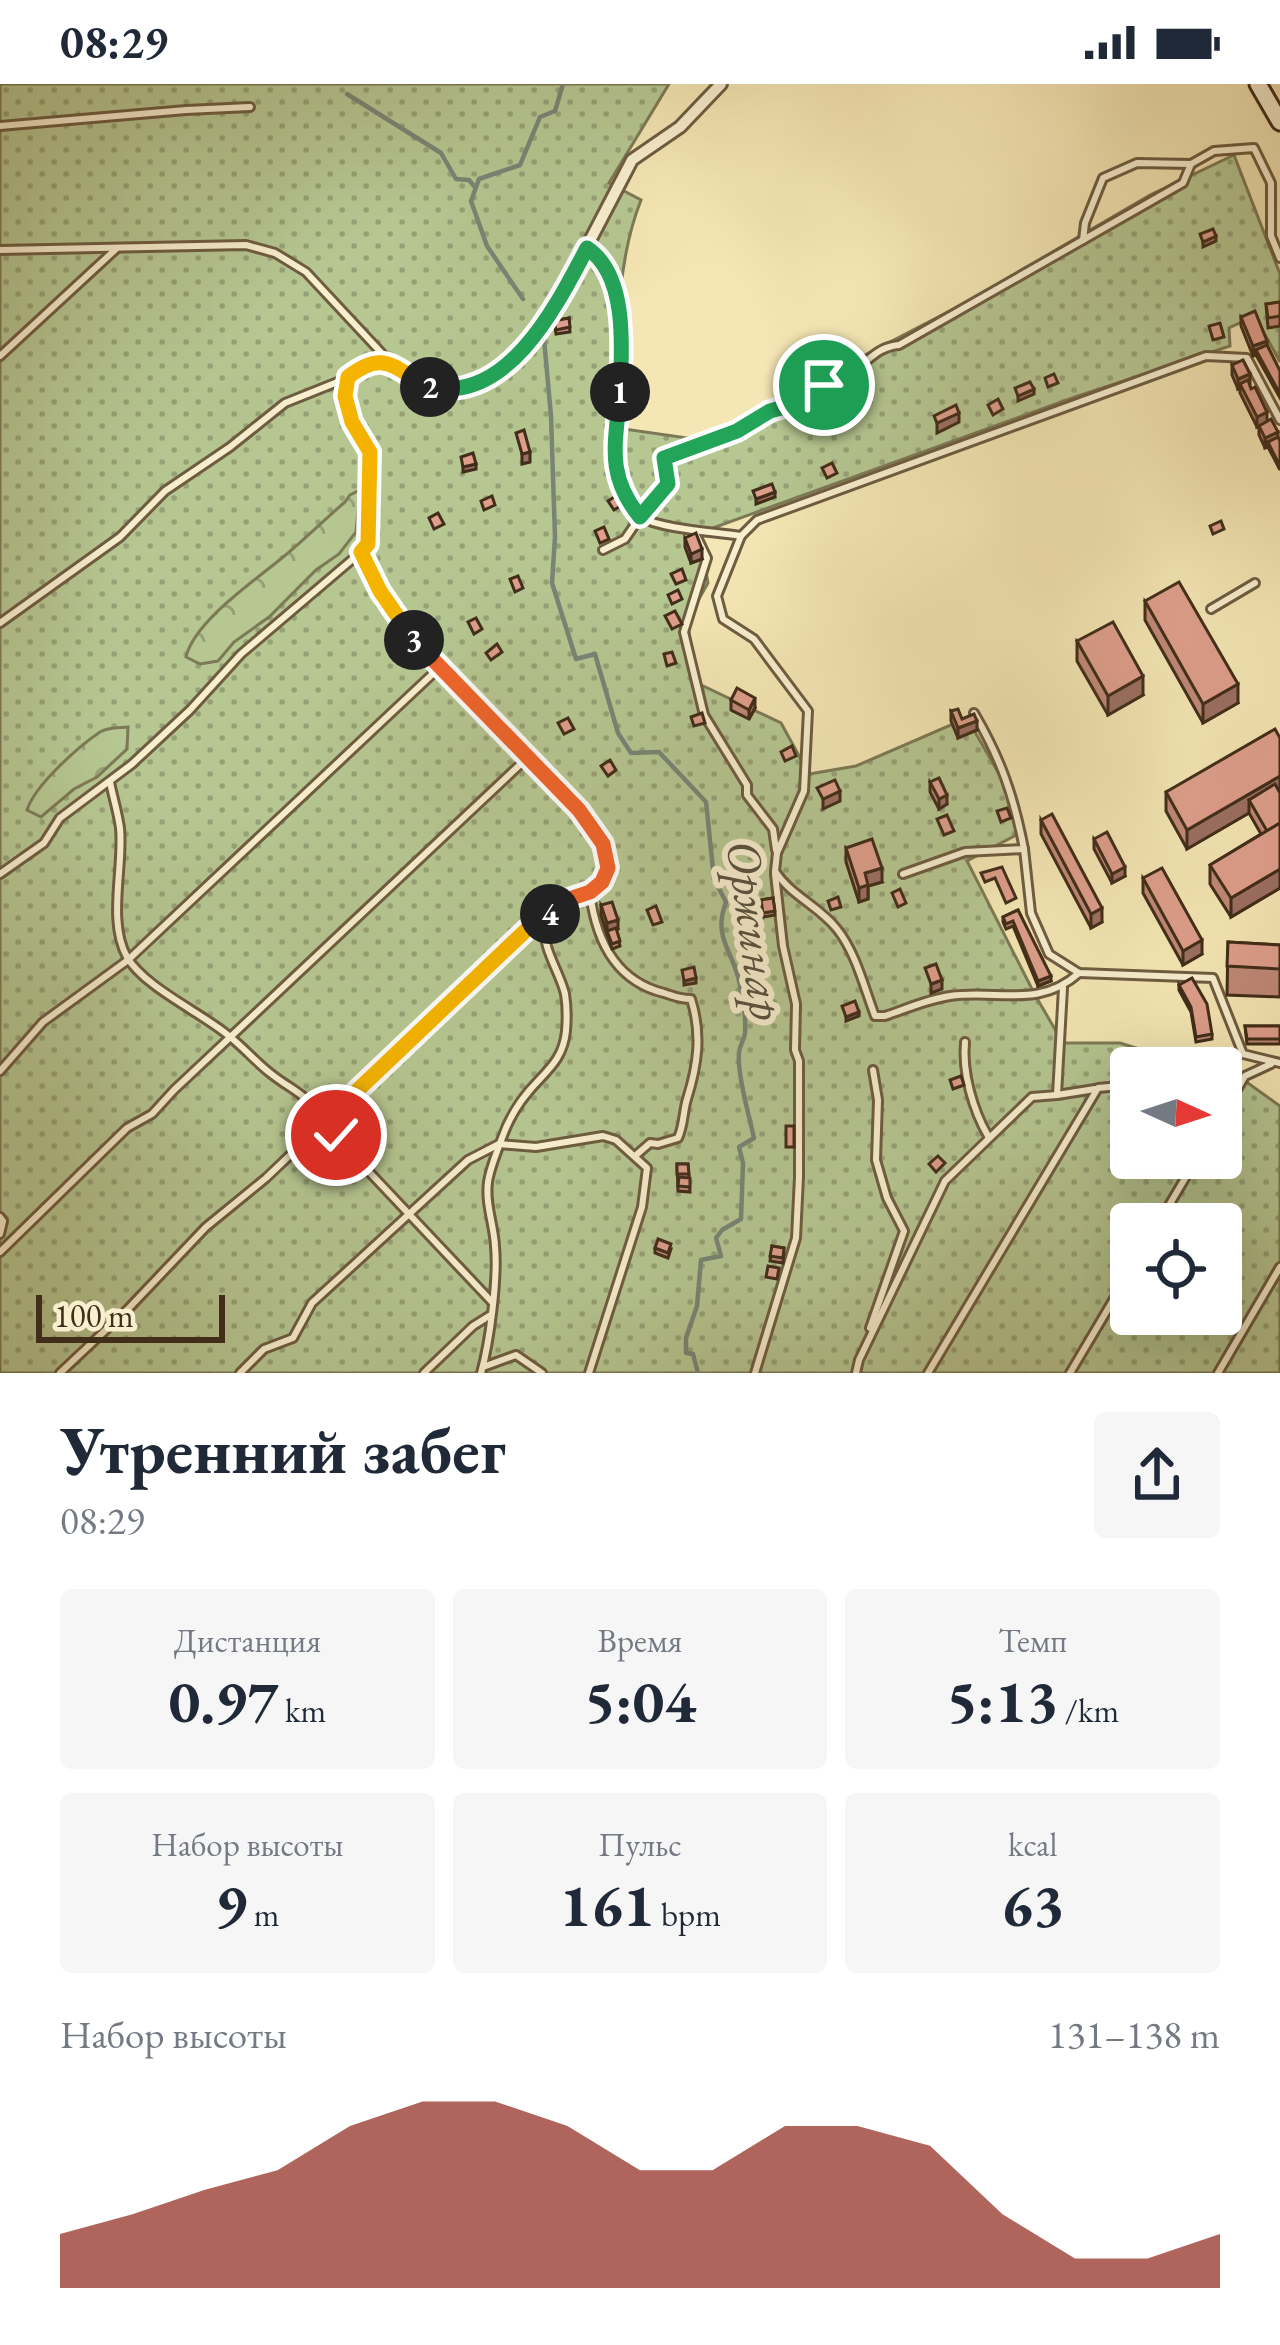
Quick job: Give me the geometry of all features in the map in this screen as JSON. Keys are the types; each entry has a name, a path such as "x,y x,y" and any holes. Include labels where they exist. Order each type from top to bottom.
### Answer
{"main road":[{"path":"1258,84 1280,122"}],"street":[{"path":"370,452 352,422 345,396 348,377 377,362 392,364 436,389 455,389 496,376 556,306 632,160 680,128 721,84"}],"lane":[{"path":"0,126 250,107"},
{"path":"1082,242 1103,178 1137,163 1191,164 1214,152 1254,148 1271,184 1271,236 1280,258"},
{"path":"603,550 625,539 668,484 664,458 737,431 863,364 884,348 899,345 1183,183 1191,164"},
{"path":"0,250 246,245 275,253 306,272 392,364"},
{"path":"587,248 600,256 623,334 616,472 623,496 640,517 741,536"},
{"path":"0,356 116,249"},
{"path":"777,854 804,791 808,711 754,639 723,619 717,596 741,536 757,520 1206,356 1247,358 1280,420"},
{"path":"0,623 120,537 164,491 285,403 348,377"},
{"path":"0,874 44,843 60,818 110,782 190,710 241,654 361,552 368,544 370,452"},
{"path":"693,529 707,558 684,632 704,715 747,785 747,795 773,829 783,946 796,1004 795,1050 800,1061 796,1238 754,1373"},
{"path":"361,552 406,631 579,810 603,844 608,868 602,882 552,910 544,922 564,992 565,1042 558,1061 516,1108 488,1182 495,1246 482,1370"},
{"path":"1211,609 1255,583"},
{"path":"0,1070 43,1022 128,960 440,667"},
{"path":"974,713 994,747 1014,798 1031,913 1049,954 1079,973 1213,978 1243,1054 1277,1063"},
{"path":"0,1252 127,1128 152,1114 527,758"},
{"path":"110,782 120,830 120,939 128,960 156,986 231,1037 276,1078 313,1101 323,1123 492,1302"},
{"path":"902,874 964,852 1024,849"},
{"path":"775,871 838,930 875,1016 951,996 1025,996 1063,988 1079,973"},
{"path":"590,892 593,918 614,963 625,976 651,991 691,999 699,1034 697,1063 678,1138 650,1143 635,1156"},
{"path":"60,1373 206,1227 266,1178 542,915 548,916"},
{"path":"1057,1095 1063,988"},
{"path":"964,1042 970,1097 989,1137"},
{"path":"1242,1082 1245,1076 1277,1063"},
{"path":"856,1373 904,1232 876,1160 878,1100 873,1070"},
{"path":"859,1360 945,1181 1031,1097 1110,1087"},
{"path":"928,1373 1098,1088"},
{"path":"240,1373 264,1349 293,1338 312,1303 468,1160 500,1144 536,1147 603,1136 616,1140 647,1168 642,1207 589,1373"},
{"path":"0,1217 0,1234"},
{"path":"1218,1373 1280,1268"},
{"path":"1070,1373 1110,1305"},
{"path":"424,1373 490,1315"},
{"path":"482,1370 516,1355 542,1373"}],"green space":[{"path":"0,84 669,84 609,183 641,200 621,283 617,428 701,440 967,302 1150,195 1234,155 1280,274 1280,362 1255,316 1229,328 1230,346 699,533 708,583 687,620 697,683 781,723 809,774 856,766 967,718 1006,786 1018,834 967,861 1063,1043 1133,1047 1110,1047 1110,1179 1242,1179 1242,1081 1280,1106 1280,1373 0,1373"},
{"path":"360,490 356,532 339,554 234,642 218,661 200,664 186,657 213,616"},
{"path":"128,727 127,749 97,777 74,789 41,817 27,810 48,778 80,747 103,730"}],"building":[{"path":"1213,229 1216,236 1203,242 1200,234"},
{"path":"1280,302 1280,316 1268,318 1266,304"},
{"path":"1255,311 1267,341 1253,346 1241,317"},
{"path":"569,318 570,327 556,330 554,321"},
{"path":"1220,323 1224,337 1213,340 1209,326"},
{"path":"1267,345 1280,371 1280,394 1256,350"},
{"path":"1243,360 1250,374 1238,379 1232,365"},
{"path":"1054,374 1058,383 1048,387 1045,378"},
{"path":"1248,380 1267,412 1257,417 1240,384"},
{"path":"1030,382 1034,389 1018,396 1015,388"},
{"path":"817,386 821,395 809,400 805,391"},
{"path":"998,399 1003,409 993,415 988,405"},
{"path":"956,405 959,413 937,423 934,416"},
{"path":"1271,419 1278,432 1265,438 1259,426"},
{"path":"524,430 530,452 522,454 516,433"},
{"path":"1278,437 1280,441 1280,466 1268,442"},
{"path":"473,453 476,464 463,467 461,457"},
{"path":"832,463 837,473 827,478 822,468"},
{"path":"772,484 775,492 756,499 753,491"},
{"path":"619,494 625,503 614,510 608,501"},
{"path":"492,496 495,505 484,510 481,501"},
{"path":"438,513 444,524 434,529 429,518"},
{"path":"1221,521 1224,529 1213,534 1210,526"},
{"path":"604,527 609,539 600,543 595,531"},
{"path":"696,533 702,549 691,554 685,538"},
{"path":"682,569 686,580 676,584 671,574"},
{"path":"518,576 523,588 515,592 510,579"},
{"path":"1179,582 1238,684 1203,704 1145,601"},
{"path":"678,590 682,599 672,604 668,595"},
{"path":"675,611 682,624 672,629 665,616"},
{"path":"476,618 482,629 474,634 468,622"},
{"path":"1113,622 1143,676 1108,696 1077,641"},
{"path":"497,644 502,652 491,660 486,653"},
{"path":"672,652 676,663 667,666 664,654"},
{"path":"737,688 755,698 749,710 731,700"},
{"path":"958,709 962,719 974,714 977,721 958,728 951,711"},
{"path":"702,713 705,723 694,726 691,717"},
{"path":"568,718 574,729 564,734 558,723"},
{"path":"1275,729 1280,738 1280,776 1187,830 1166,792"},
{"path":"792,746 796,756 785,761 781,752"},
{"path":"610,760 616,770 608,776 601,766"},
{"path":"939,778 947,795 939,799 930,782"},
{"path":"835,780 840,791 823,799 817,788"},
{"path":"1275,784 1280,793 1280,823 1267,831 1249,800"},
{"path":"1007,808 1011,818 1001,822 997,811"},
{"path":"1052,814 1102,908 1091,914 1041,820"},
{"path":"947,815 954,831 944,835 937,819"},
{"path":"1280,823 1280,869 1231,898 1210,865"},
{"path":"1107,832 1125,867 1112,874 1094,839"},
{"path":"872,839 882,868 865,873 868,885 859,888 846,848"},
{"path":"1002,867 1016,898 1006,903 995,878 985,882 981,873"},
{"path":"1162,868 1202,940 1183,951 1143,878"},
{"path":"900,889 906,903 898,907 892,893"},
{"path":"838,897 841,907 831,910 828,901"},
{"path":"773,898 775,911 763,913 761,900"},
{"path":"612,902 618,920 607,923 601,905"},
{"path":"656,906 662,922 653,925 647,910"},
{"path":"1018,910 1051,976 1038,981 1013,921 1006,924 1003,917"},
{"path":"616,928 620,941 612,944 607,931"},
{"path":"1228,942 1280,945 1280,969 1227,966"},
{"path":"936,964 942,980 931,984 925,968"},
{"path":"694,967 696,978 684,981 682,970"},
{"path":"1192,978 1207,1004 1212,1034 1196,1037 1191,1007 1179,985"},
{"path":"855,1001 859,1012 846,1017 842,1006"},
{"path":"1245,1026 1280,1026 1280,1039 1247,1039"},
{"path":"961,1076 964,1085 953,1089 950,1080"},
{"path":"786,1126 794,1126 794,1147 786,1147"},
{"path":"938,1156 945,1163 936,1172 929,1164"},
{"path":"677,1164 688,1164 689,1174 677,1174"},
{"path":"679,1177 690,1178 690,1187 678,1186"},
{"path":"658,1239 671,1244 668,1253 655,1248"},
{"path":"772,1246 784,1248 783,1258 770,1256"},
{"path":"768,1266 779,1268 777,1279 766,1277"}],"waterway":[{"path":"523,299 487,246 471,201 479,179 520,165 540,117 555,111 563,84"},
{"path":"347,94 441,153 456,179 469,180 474,186"},
{"name":"Оржинар","path":"544,339 555,537 552,583 576,659 595,654 618,733 631,753 659,752 706,802 714,879 726,902 721,926 743,1003 745,1033 739,1061 754,1138 739,1147 741,1219 716,1238 721,1256 701,1260 697,1306 686,1338 686,1353 693,1354 698,1373"}],"route":[{"path":"336,1135 323,1123 542,915 590,892 608,868 603,844 579,810 406,631 380,591 361,552 368,544 370,452 352,422 345,396 348,377 377,362 392,364 436,389 455,389 496,376 556,306 587,248 600,256 623,334 616,472 623,496 640,517 668,484 664,458 737,431 824,385"}]}
